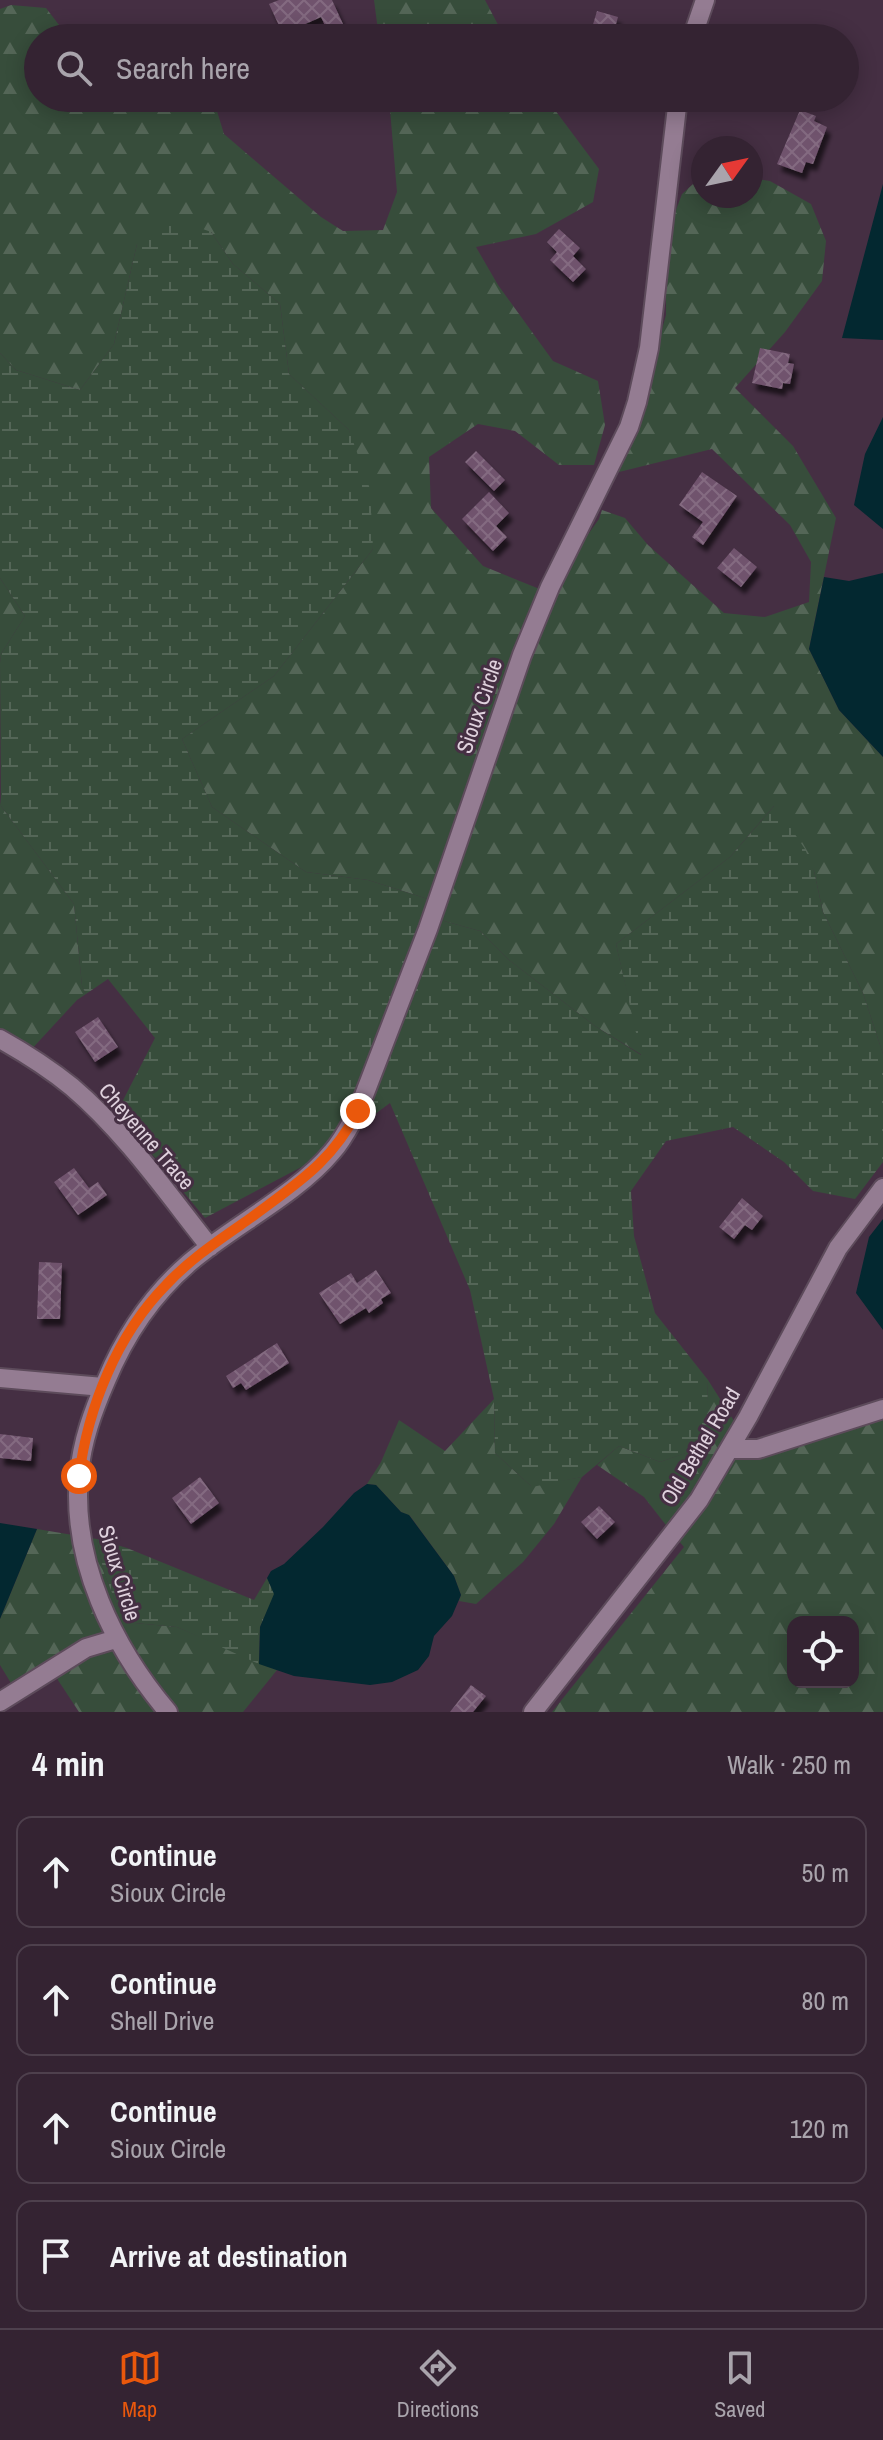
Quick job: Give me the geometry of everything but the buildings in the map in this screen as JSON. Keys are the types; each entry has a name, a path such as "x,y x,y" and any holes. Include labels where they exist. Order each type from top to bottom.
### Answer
{"street":[{"path":"697,24 705,0"},
{"name":"Sioux Circle","path":"168,1712 133,1668 102,1608 86,1556 78,1502 84,1443 117,1355 149,1303 192,1261 314,1171 347,1132 358,1111 428,929 522,655 550,587 629,427 637,402 649,348 676,112"},
{"name":"Cheyenne Trace","path":"0,1039 73,1088 106,1120 210,1247"},
{"name":"Old Bethel Road","path":"533,1712 683,1522 730,1449 838,1248 883,1188"},
{"path":"0,1378 103,1387"},
{"path":"730,1449 758,1449 883,1409"},
{"path":"0,1702 86,1648 116,1639"}],"green space":[{"path":"374,0 485,0 498,24 377,24"},
{"path":"11,5 46,8 58,24 24,24 24,112 217,112 224,134 321,217 343,231 383,230 397,192 390,112 556,112 599,169 593,202 536,234 476,247 498,285 553,361 598,381 605,425 594,465 559,465 515,431 478,424 429,457 431,508 483,566 547,592 599,519 602,510 625,518 648,545 724,613 765,617 809,602 811,562 790,525 712,449 615,473 644,393 666,315 666,236 682,194 691,186 691,208 763,208 763,180 811,204 826,241 822,281 785,332 735,388 793,446 836,518 809,649 839,710 883,757 883,1054 863,993 823,912 814,871 774,806 730,857 616,944 642,1055 595,1026 509,960 480,931 444,921 428,899 368,880 306,872 212,807 182,739 274,676 373,549 349,430 289,374 280,304 233,264 211,232 137,244 114,344 80,390 16,370 0,353 0,9"},
{"path":"165,215 211,232 233,264 280,304 289,374 349,430 370,489 373,549 274,676 182,739 212,807 306,872 368,880 428,899 444,921 480,931 509,960 595,1026 641,1055 616,944 730,857 775,805 805,849 814,871 823,912 863,993 883,1054 883,1162 855,1199 813,1191 784,1162 733,1127 666,1141 631,1191 634,1236 655,1313 708,1380 706,1446 660,1462 619,1446 582,1477 532,1487 495,1453 494,1399 470,1290 390,1103 309,1163 205,1218 117,1112 155,1038 108,979 86,994 82,986 74,904 1,806 1,654 25,616 0,578 0,353 16,370 80,390 114,344 137,244"},
{"path":"0,578 25,616 1,654 0,663"},
{"path":"0,797 1,806 74,904 82,986 86,994 29,1052 0,1036"},
{"path":"708,1380 736,1424 669,1529 644,1497 597,1465 619,1446 660,1462 705,1446"},
{"path":"494,1399 495,1453 531,1486 582,1477 554,1524 523,1562 476,1604 459,1601 461,1595 454,1576 410,1516 401,1512 376,1485 367,1484 381,1462 399,1420 445,1451"},
{"path":"883,1416 883,1712 552,1712 684,1547 678,1540 734,1455"},
{"path":"37,1529 97,1539 104,1573 124,1622 177,1627 277,1670 243,1712 79,1712 52,1671 17,1693 0,1665 0,1619"},
{"path":"97,1539 127,1548 254,1600 267,1578 275,1594 260,1627 259,1664 177,1627 124,1622 104,1573"}],"shaded area":[{"path":"883,184 883,340 842,338"},
{"path":"883,417 883,529 854,505 865,454"},
{"path":"883,573 883,757 839,710 809,649 824,577 849,581"},
{"path":"883,1219 883,1330 856,1293 869,1237"},
{"path":"367,1484 376,1485 401,1512 409,1515 454,1576 461,1595 452,1616 434,1636 429,1656 418,1670 392,1682 370,1685 294,1676 259,1664 260,1627 274,1594 267,1578 271,1571 284,1564 354,1493"},
{"path":"0,1523 37,1529 0,1619"}],"route":[{"path":"79,1476 86,1434 103,1387 129,1332 149,1303 192,1261 314,1171 347,1132 358,1111"}]}
